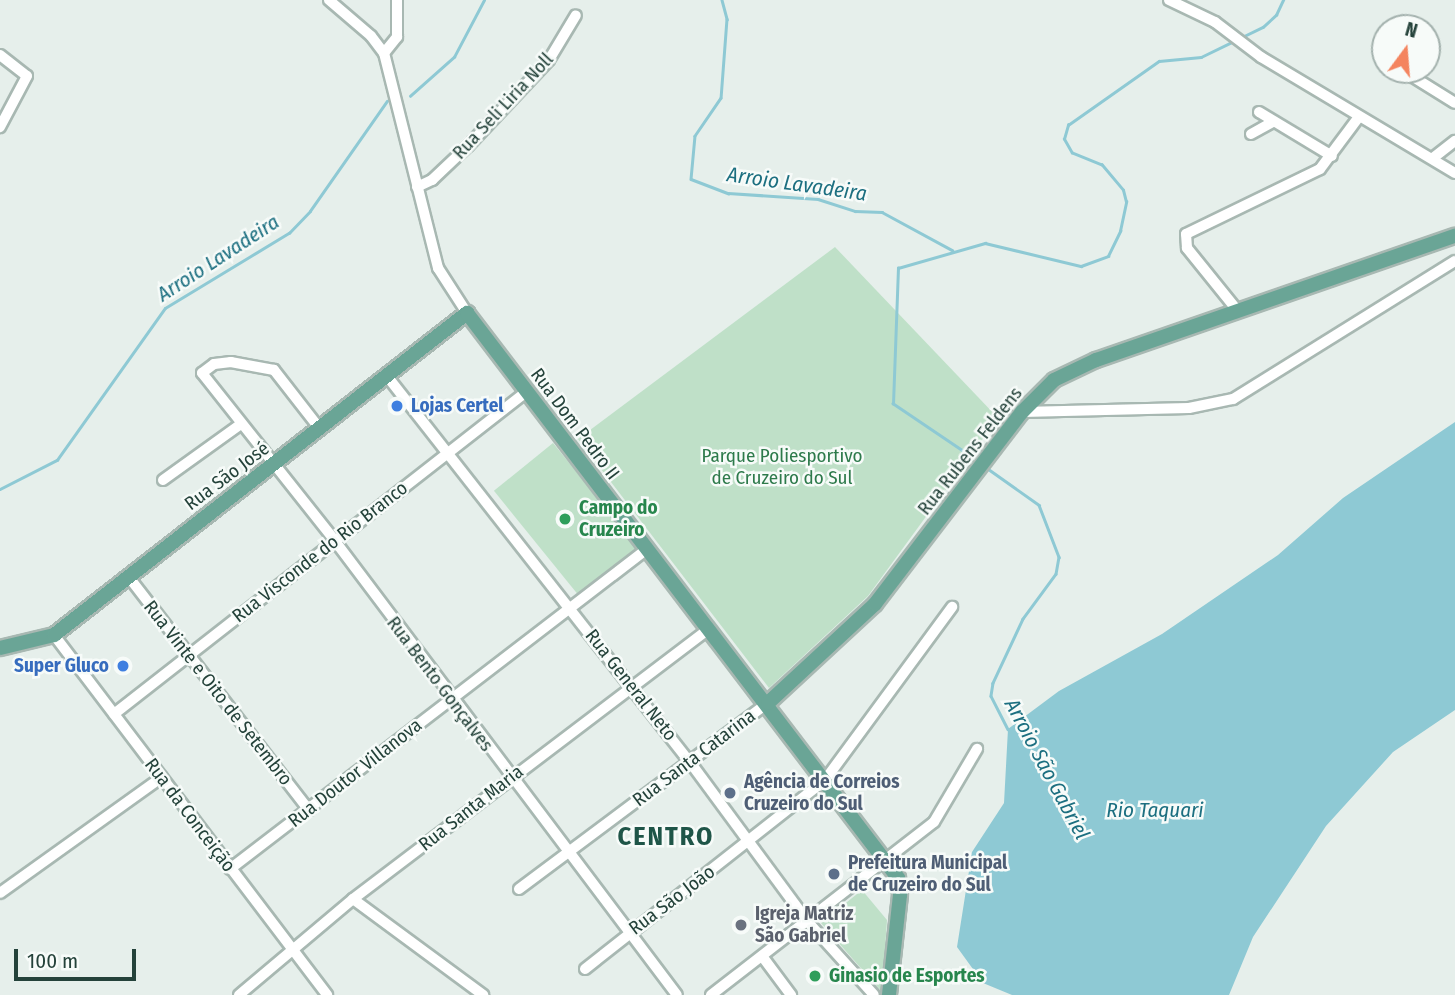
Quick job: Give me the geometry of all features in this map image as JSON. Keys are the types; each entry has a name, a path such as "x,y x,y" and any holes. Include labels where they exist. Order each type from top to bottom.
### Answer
{"main road":[{"name":"Rua Rubens Feldens","path":"768,703 875,604 1022,412 1055,380 1096,359 1455,236"},
{"name":"Rua São José","path":"0,648 54,635 467,313"},
{"name":"Rua Dom Pedro II","path":"467,313 885,859 901,887 890,995"}],"street":[{"name":"Rua Dom Pedro II","path":"329,0 371,36 384,53 438,268 467,313"},
{"path":"384,53 397,37 397,0"},
{"path":"1169,0 1214,22 1236,40 1358,118 1433,158 1455,173"},
{"name":"Rua Seli Liria Noll","path":"417,187 432,180 468,146 549,60 576,15"},
{"path":"0,55 27,76 0,127"},
{"path":"1424,84 1455,103"},
{"path":"1259,113 1332,156"},
{"path":"1237,310 1187,248 1186,234 1320,169 1358,118"},
{"path":"1251,134 1273,122"},
{"path":"1433,158 1455,141"},
{"path":"1022,412 1214,406 1233,399 1455,261"},
{"name":"Rua Bento Gonçalves","path":"320,429 274,370 231,362 214,364 202,373 335,541 451,700 677,995"},
{"name":"Rua General Neto","path":"387,376 571,607 808,922 874,995"},
{"name":"Rua Visconde do Rio Branco","path":"114,714 526,392"},
{"path":"163,480 241,424"},
{"name":"Rua Doutor Villanova","path":"230,869 647,549"},
{"name":"Rua Vinte e Oito de Setembro","path":"128,576 309,810"},
{"name":"Rua São João","path":"585,969 628,932 748,843 825,780 952,607"},
{"name":"Rua Santa Maria","path":"239,995 293,946 353,899 709,629"},
{"name":"Rua da Conceição","path":"54,635 230,869 293,946 327,995"},
{"name":"Rua Santa Catarina","path":"519,889 768,703"},
{"path":"711,995 934,822 977,749"},
{"path":"0,893 162,777"},
{"path":"353,899 483,995"},
{"path":"762,956 791,995"}],"green space":[{"name":"Parque Poliesportivo de Cruzeiro do Sul","path":"835,247 998,418 868,596 769,688 578,439"},
{"name":"Campo do Cruzeiro","path":"553,443 638,548 579,596 494,491"},
{"path":"862,890 887,920 882,992 821,923"}],"water":[{"name":"Rio Taquari","path":"1455,422 1455,710 1393,752 1326,826 1253,937 1229,995 1012,995 983,983 957,947 972,852 1004,803 1008,729 1059,691 1162,634 1278,555 1343,498"}],"waterway":[{"name":"Arroio Lavadeira","path":"410,96 454,57 484,0"},
{"name":"Arroio Lavadeira","path":"722,0 727,19 721,98 695,136 691,179 728,193 818,199 855,211 882,212 952,250"},
{"name":"Arroio São Gabriel","path":"1240,38 1263,27 1276,15 1283,0"},
{"name":"Arroio São Gabriel","path":"979,462 893,404 898,268 985,243 1081,266 1108,256 1120,231 1126,202 1123,190 1102,165 1072,153 1064,139 1068,125 1159,61 1201,57 1234,41"},
{"name":"Arroio Lavadeira","path":"0,489 57,460 165,308 289,233 310,211 387,101"},
{"name":"Arroio São Gabriel","path":"987,468 1039,505 1059,557 1056,574 1023,619 993,683 991,696 1008,729"}],"place":[{"name":"Lojas Certel","path":"397,406"},
{"name":"Campo do Cruzeiro","path":"565,519"},
{"name":"Super Gluco","path":"123,666"},
{"name":"Agência de Correios Cruzeiro do Sul","path":"730,793"},
{"name":"Prefeitura Municipal de Cruzeiro do Sul","path":"834,874"},
{"name":"Igreja Matriz São Gabriel","path":"741,925"},
{"name":"Ginasio de Esportes","path":"815,976"}],"district":[{"name":"CENTRO","path":"666,837"}]}
